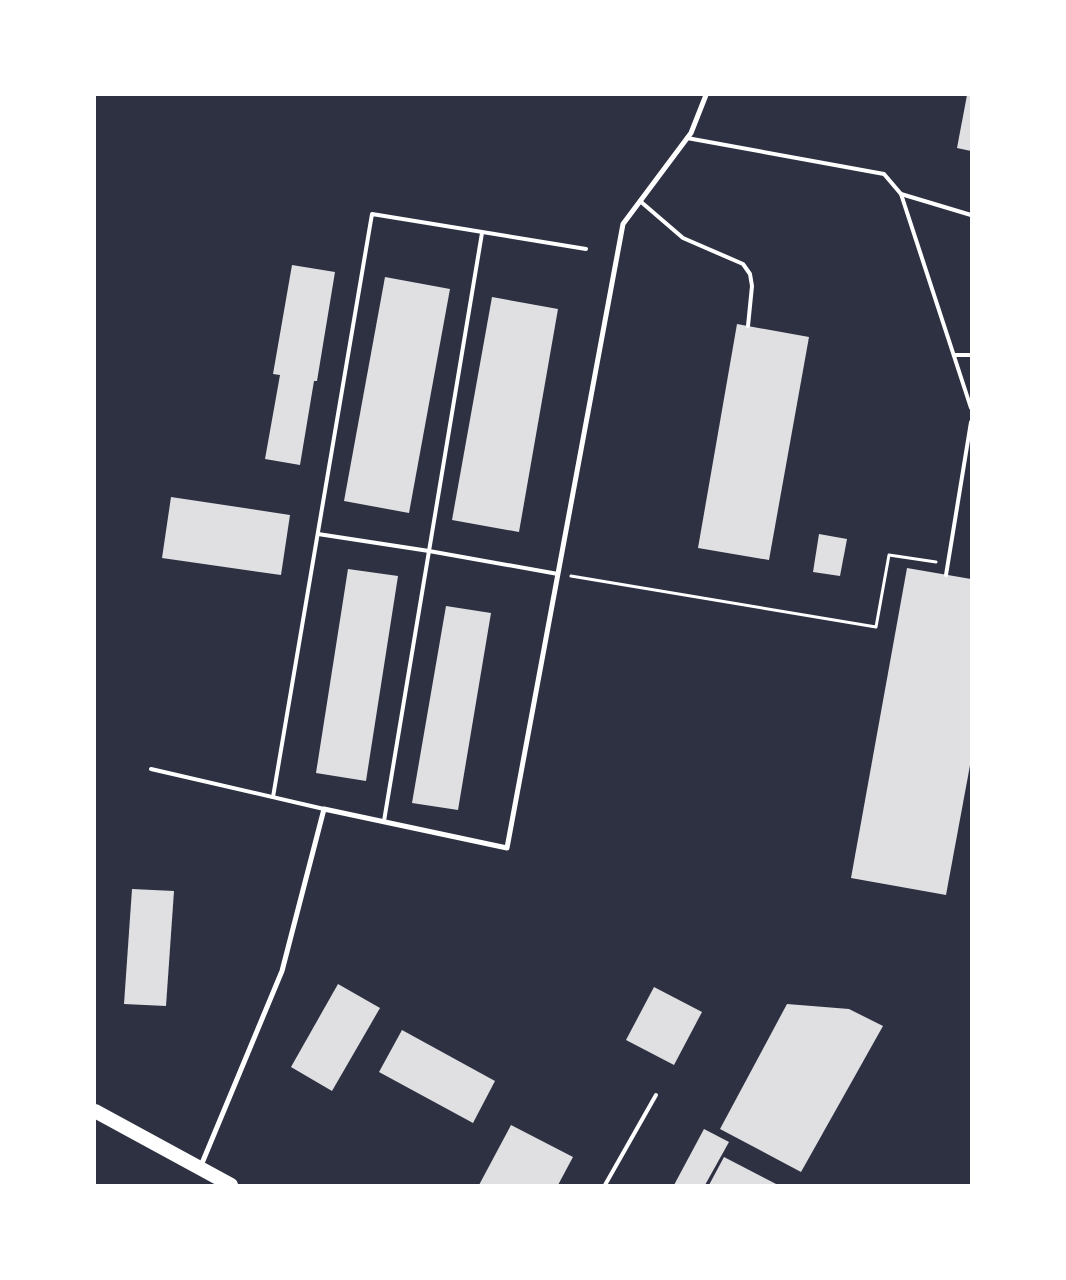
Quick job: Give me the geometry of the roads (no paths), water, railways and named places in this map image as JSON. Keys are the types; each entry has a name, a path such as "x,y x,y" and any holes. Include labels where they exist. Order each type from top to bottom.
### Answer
{"highway":[{"path":"95,1111 231,1185"}],"street":[{"path":"200,1168 282,971 324,809 507,848 623,224 691,132 706,95"}],"lane":[{"path":"686,138 884,174 901,194 971,408"},
{"path":"901,194 971,215"},
{"path":"640,201 682,238 743,264 750,274 752,286 748,326"},
{"path":"273,797 372,214 586,249"},
{"path":"384,821 482,233"},
{"path":"954,355 971,355"},
{"path":"946,575 971,422"},
{"path":"318,534 558,574"},
{"path":"151,769 324,809"},
{"path":"605,1185 656,1095"}]}
